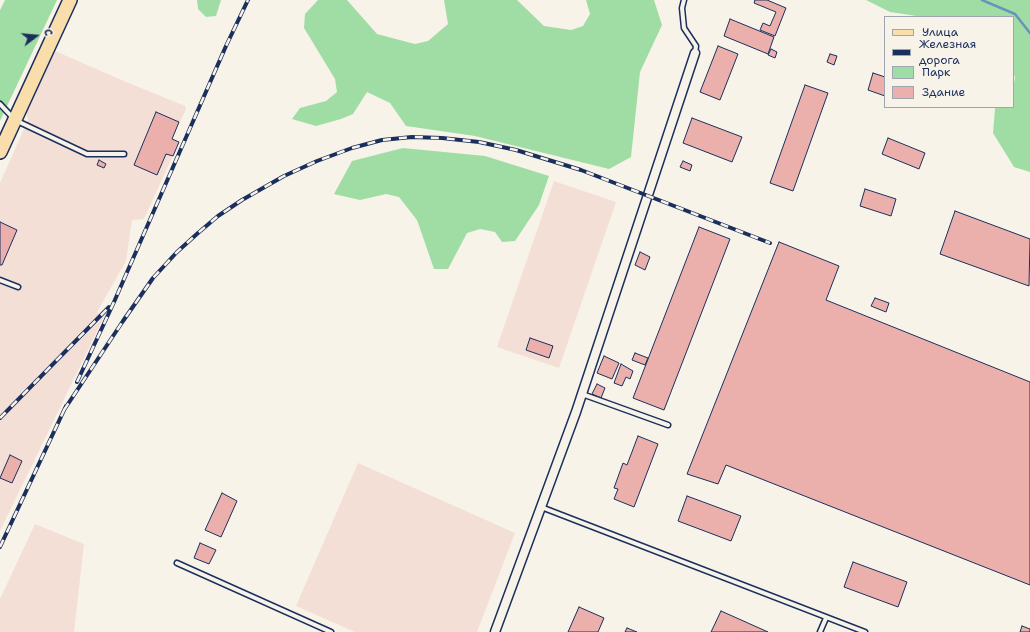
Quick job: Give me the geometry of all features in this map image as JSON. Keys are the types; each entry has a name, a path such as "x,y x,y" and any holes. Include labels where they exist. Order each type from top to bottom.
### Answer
{"main road":[{"path":"0,152 70,0"}],"street":[{"path":"495,632 542,507 582,394 695,53"}],"lane":[{"path":"684,0 682,8 684,28 696,46 695,53"},
{"path":"0,104 15,120 87,154 124,154"},
{"path":"0,280 18,287"},
{"path":"582,394 668,425"},
{"path":"542,507 865,632"},
{"path":"177,562 331,632"},
{"path":"820,632 826,618"}],"shaded area":[{"path":"55,51 185,106 186,109 172,139 179,142 144,219 132,220 126,261 97,312 104,317 0,531 0,183 28,120 26,111"},
{"path":"554,181 616,202 559,368 497,347"},
{"path":"358,463 515,533 477,632 355,632 296,606"},
{"path":"35,524 84,544 74,632 0,632 0,599"}],"green space":[{"path":"5,0 57,0 0,121 0,10"},
{"path":"197,0 221,0 216,16 206,17 198,9"},
{"path":"318,0 347,0 377,34 415,44 428,41 448,24 444,0 517,0 544,26 571,30 583,26 590,14 586,0 654,0 662,25 640,72 631,157 609,169 475,136 406,126 390,103 367,92 353,114 341,119 316,126 292,119 300,108 326,101 337,92 335,79 304,28 305,14"},
{"path":"866,0 1030,0 1030,172 1014,167 993,133 996,108 1014,108 1014,16 916,16 890,12"},
{"path":"403,148 485,156 549,176 539,205 515,241 502,242 495,232 480,229 467,233 448,269 434,269 417,220 399,197 386,194 360,200 334,194 352,161"}],"building":[{"path":"755,0 767,0 786,8 775,36 760,30 763,23 770,26 776,12 754,3"},
{"path":"730,19 774,37 768,54 724,36"},
{"path":"718,46 738,54 720,100 700,92"},
{"path":"771,49 777,52 775,58 768,55"},
{"path":"830,54 837,56 834,65 827,62"},
{"path":"873,73 884,77 884,96 868,90"},
{"path":"805,85 828,93 793,191 770,183"},
{"path":"156,112 179,122 172,139 179,142 173,156 166,154 157,175 134,165"},
{"path":"692,118 742,137 732,162 683,143"},
{"path":"888,138 925,153 919,169 882,154"},
{"path":"99,160 106,164 104,168 97,165"},
{"path":"683,161 692,165 690,171 680,167"},
{"path":"865,189 896,199 891,216 860,206"},
{"path":"955,211 1030,239 1029,286 940,254"},
{"path":"0,222 17,230 2,265 0,265"},
{"path":"699,227 730,239 664,410 633,398"},
{"path":"779,242 839,266 826,300 1030,382 1030,585 726,465 718,484 687,474"},
{"path":"640,252 650,257 645,270 635,265"},
{"path":"875,298 889,303 886,312 871,306"},
{"path":"530,338 553,346 549,358 526,350"},
{"path":"635,353 648,358 645,365 632,360"},
{"path":"604,356 619,363 612,379 597,373"},
{"path":"621,364 633,371 630,379 626,377 622,386 614,383"},
{"path":"597,384 605,388 601,398 592,394"},
{"path":"638,436 658,444 634,507 614,499 618,489 614,488 623,463 627,465"},
{"path":"10,455 22,461 12,483 0,478"},
{"path":"222,493 237,501 221,537 205,530"},
{"path":"687,496 741,516 731,541 678,521"},
{"path":"200,543 216,550 209,564 194,558"},
{"path":"853,562 907,582 898,607 844,587"},
{"path":"579,607 604,618 598,632 568,632"},
{"path":"721,611 768,632 711,632"},
{"path":"1022,626 1030,629 1030,632 1020,632"},
{"path":"627,628 637,632 625,632"}],"waterway":[{"path":"982,0 1015,14 1030,33"}],"railway":[{"path":"77,382 114,302 226,46 248,0"},
{"path":"64,410 153,278 177,252 218,216 242,200 284,176 317,161 352,148 382,140 412,137 442,138 479,142 516,150 581,170 770,243"},
{"path":"0,418 109,307"},
{"path":"0,547 66,406"}]}
